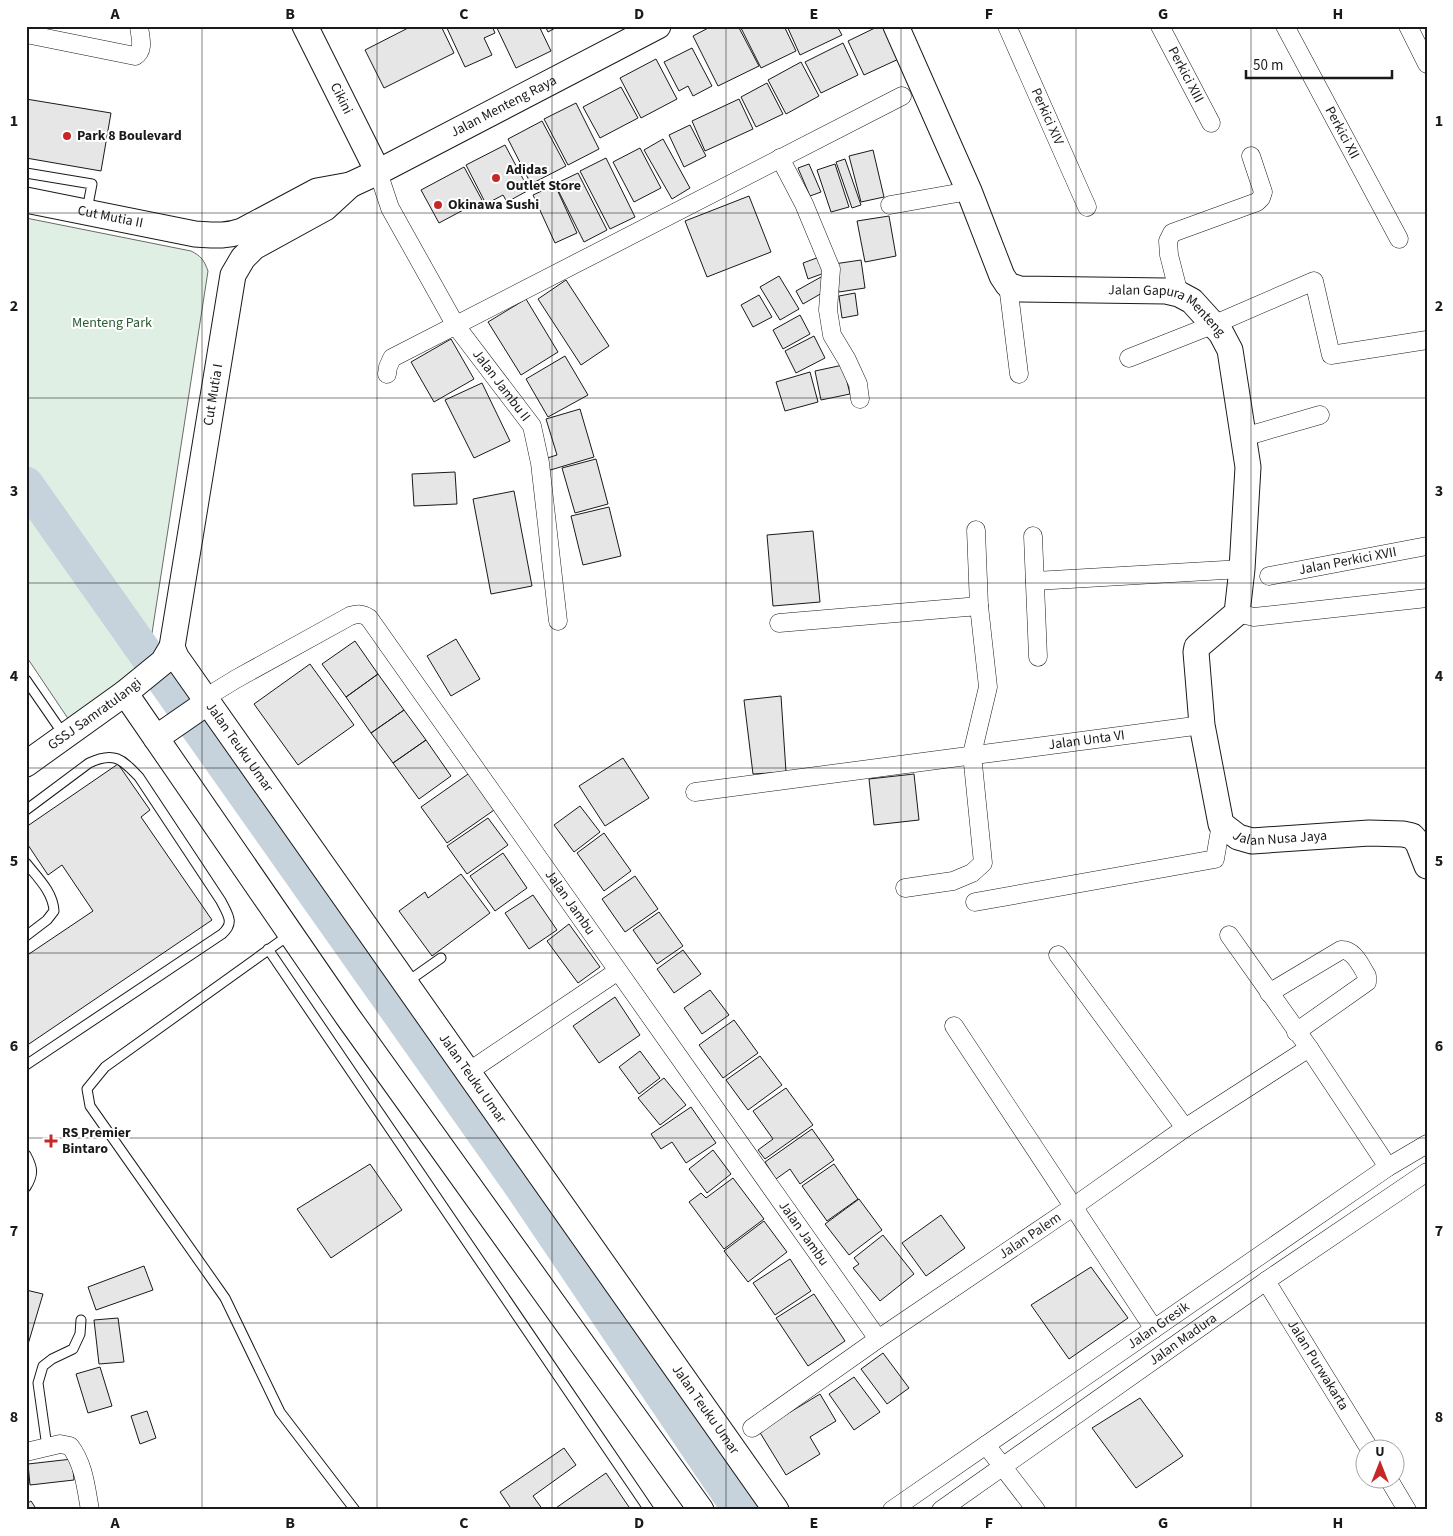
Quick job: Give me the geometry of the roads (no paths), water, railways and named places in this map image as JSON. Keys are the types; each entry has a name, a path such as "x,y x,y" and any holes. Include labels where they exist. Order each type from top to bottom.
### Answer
{"main road":[{"name":"Cikini","path":"305,26 378,172"},
{"name":"Jalan Menteng Raya","path":"350,185 658,26"},
{"path":"896,26 969,191 1002,276 1008,285"},
{"name":"Cut Mutia II","path":"26,200 195,234 221,236 242,231 317,191 350,185"},
{"name":"Cut Mutia I","path":"168,655 233,275 242,258 254,247 326,208 350,185"},
{"name":"Cut Mutia II","path":"195,234 211,242 220,251 228,262 233,275"},
{"name":"Jalan Gapura Menteng","path":"1008,285 1020,289 1166,291 1179,294 1192,301 1221,332 1230,350 1248,467 1242,569 1237,613"},
{"path":"1202,725 1197,647 1237,613"},
{"name":"GSSJ Samratulangi","path":"26,764 132,687 168,655"},
{"name":"Jalan Teuku Umar","path":"168,655 176,657 202,704 405,983 776,1510"},
{"path":"132,687 291,934 365,1042 701,1510"},
{"path":"163,733 202,704"},
{"name":"Jalan Nusa Jaya","path":"1202,725 1221,824 1238,837 1252,841 1369,833 1404,834 1412,836 1418,842 1427,866"}],"street":[{"path":"26,34 135,56 140,52 141,48 139,26"},
{"name":"Perkici XIV","path":"1007,26 1086,207"},
{"name":"Perkici XIII","path":"1160,26 1211,123"},
{"name":"Perkici XII","path":"1285,26 1399,239"},
{"path":"1408,26 1427,64"},
{"path":"387,374 392,358 902,96"},
{"path":"1179,294 1169,254 1168,241 1172,232 1257,202 1264,192 1250,156"},
{"path":"780,158 804,204 831,269 828,310 832,335 847,360 858,384 860,399"},
{"name":"Jalan Jambu II","path":"378,172 390,208 456,326 532,426 540,463 558,621"},
{"path":"890,205 969,191"},
{"path":"1129,358 1314,281 1331,355 1427,340"},
{"path":"1008,285 1020,374"},
{"path":"1244,436 1320,415"},
{"path":"906,888 953,881 972,873 983,863 972,754 988,688 979,606 976,530"},
{"path":"1033,536 1038,657"},
{"name":"Jalan Perkici XVII","path":"1269,576 1427,546"},
{"path":"1035,581 1242,569"},
{"path":"1237,613 1254,617 1427,598"},
{"path":"779,623 979,606"},
{"name":"Jalan Jambu","path":"202,704 236,679 350,616 357,614 365,615 878,1339"},
{"name":"Jalan Unta VI","path":"695,792 1202,725"},
{"path":"975,902 1215,859 1221,824"},
{"path":"1230,935 1309,1048 1388,1167"},
{"path":"1269,993 1344,949 1352,953 1368,976 1366,982 1296,1032"},
{"path":"1058,955 1185,1128"},
{"path":"468,1072 618,971"},
{"path":"954,1026 1154,1329"},
{"name":"Jalan Palem","path":"752,1428 878,1339 1073,1208 1185,1128 1309,1048"},
{"name":"Jalan Gresik","path":"892,1510 1388,1167 1427,1144"},
{"name":"Jalan Madura","path":"941,1510 1266,1281 1427,1172"},
{"name":"Jalan Purwakarta","path":"1266,1281 1363,1438"},
{"path":"26,1452 54,1445 70,1446 78,1456 90,1510"},
{"path":"986,1445 1036,1510"},
{"path":"1394,1488 1407,1510"}],"lane":[{"path":"26,173 92,184 87,212"},
{"path":"26,680 64,736"},
{"path":"26,810 89,763 100,758 112,756 126,763 139,778 221,902 228,914 230,923 228,929 222,934 26,1065"},
{"path":"26,863 46,888 53,901 54,911 47,920 26,936"},
{"path":"291,934 105,1067 87,1089 90,1106 225,1298 280,1412 355,1510"},
{"path":"268,949 649,1510"},
{"path":"405,983 442,958"},
{"path":"26,1155 32,1167 32,1175 26,1187"},
{"path":"54,1445 38,1383 43,1366 52,1359 73,1349 80,1334 80,1320"}],"waterway":[{"path":"26,484 522,1187 740,1510"}],"place":[{"name":"Park 8 Boulevard","path":"67,136"},
{"name":"Adidas Outlet Store","path":"496,178"},
{"name":"Okinawa Sushi","path":"438,205"},
{"name":"RS Premier Bintaro","path":"51,1141"}],"park label":[{"name":"Menteng Park","path":"112,323"}]}
